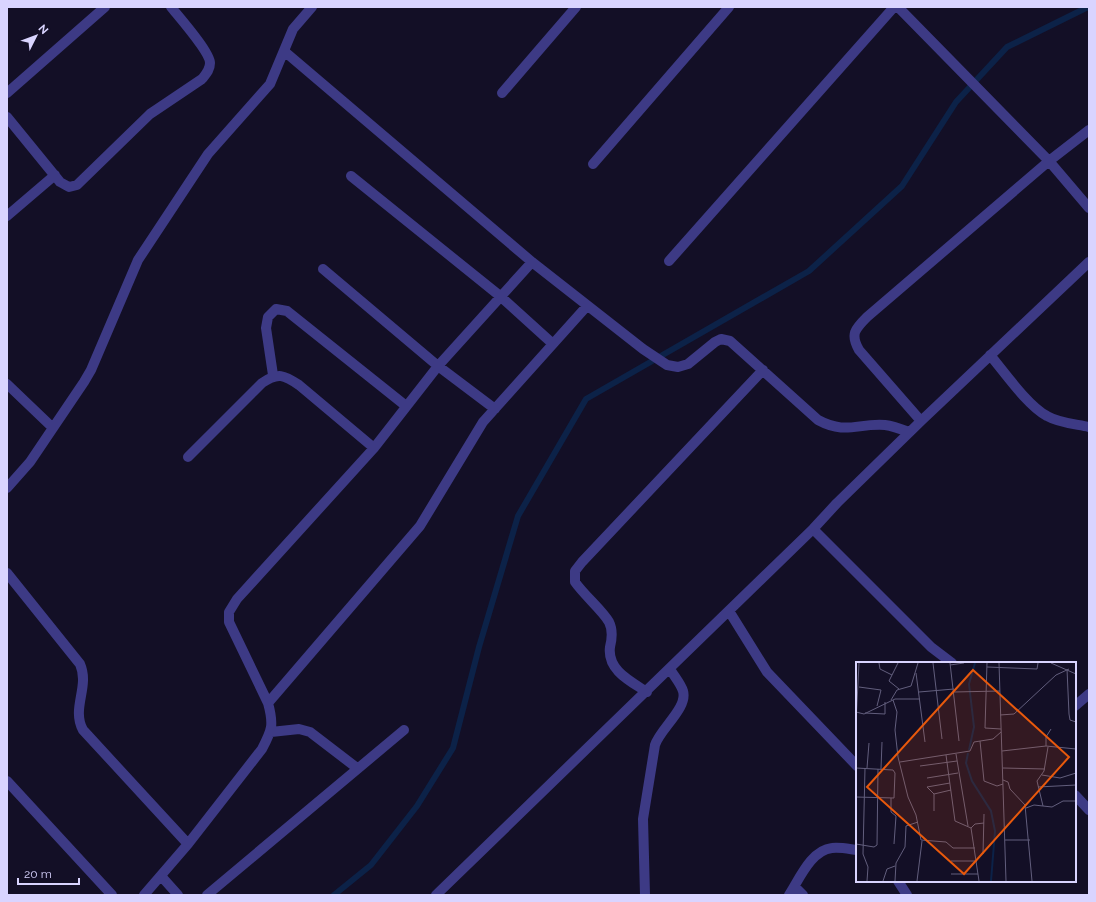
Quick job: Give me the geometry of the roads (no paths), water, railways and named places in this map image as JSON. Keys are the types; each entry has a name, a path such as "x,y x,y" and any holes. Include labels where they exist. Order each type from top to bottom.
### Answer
{"street":[{"path":"7,93 105,7"},
{"path":"7,117 60,182 69,187 77,185 150,114 202,79 208,72 210,62 206,53 171,7"},
{"path":"7,488 30,462 91,370 138,260 208,154 270,84 292,29 312,7"},
{"path":"502,93 576,7"},
{"path":"593,164 728,7"},
{"path":"669,261 894,7"},
{"path":"898,7 986,94 1049,161 1089,208"},
{"path":"284,51 532,262 587,306 667,365 678,367 688,364 714,342 721,339 730,341 818,420 831,427 842,429 883,425 893,426 909,432"},
{"path":"921,421 859,350 854,341 854,332 866,317 1049,161 1089,130"},
{"path":"7,216 55,175"},
{"path":"351,176 500,296 553,344"},
{"path":"144,895 188,844 262,749 271,732 271,716 268,703 229,622 229,612 237,599 374,448 438,366 532,262"},
{"path":"436,895 670,670 813,530 837,503 909,432 1089,262"},
{"path":"323,269 438,366 495,409"},
{"path":"268,703 420,526 473,437 495,409 587,306"},
{"path":"273,376 266,328 268,317 276,309 287,311 406,406"},
{"path":"990,355 1034,407 1047,417 1061,422 1089,427"},
{"path":"647,692 623,677 612,665 610,652 612,635 610,623 575,582 575,572 582,562 763,370"},
{"path":"188,457 262,383 273,376 287,377 300,385 374,448"},
{"path":"7,384 53,428"},
{"path":"813,530 932,647 951,662"},
{"path":"7,573 80,664 84,674 78,713 79,723 83,730 188,844"},
{"path":"730,611 767,672 856,765"},
{"path":"645,895 643,819 655,745 658,737 684,703 683,691 670,670"},
{"path":"1076,705 1089,694"},
{"path":"271,732 299,729 310,732 357,768"},
{"path":"207,895 404,730"},
{"path":"7,781 112,895"},
{"path":"1076,796 1089,810"},
{"path":"804,895 792,891 813,859 821,851 831,848 856,850"},
{"path":"161,876 178,895"},
{"path":"899,882 908,895"}],"waterway":[{"path":"334,895 371,865 417,806 453,748 479,647 518,516 586,399 809,271 902,186 956,102 1007,47 1088,7"}]}
